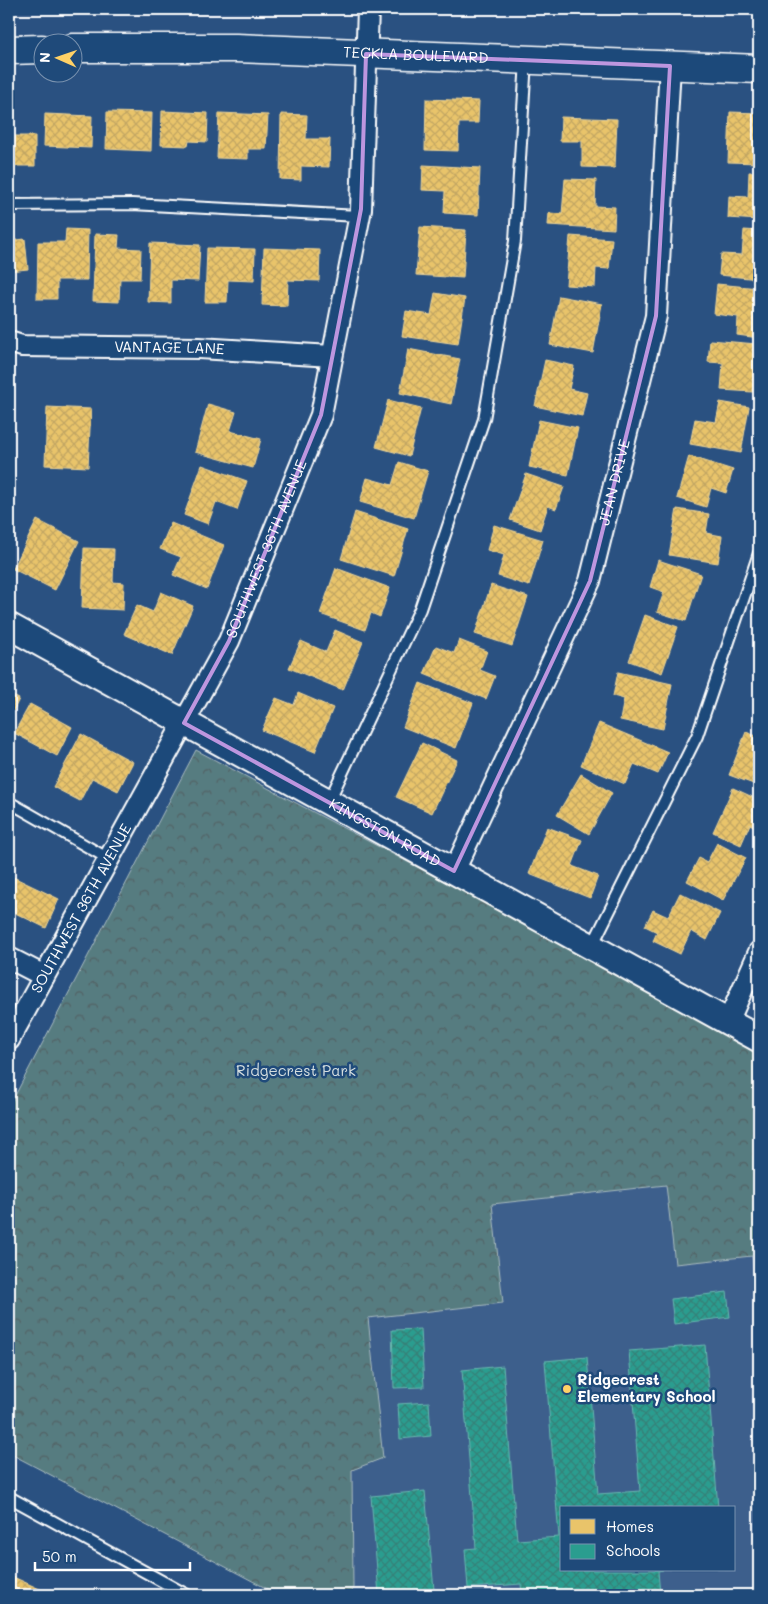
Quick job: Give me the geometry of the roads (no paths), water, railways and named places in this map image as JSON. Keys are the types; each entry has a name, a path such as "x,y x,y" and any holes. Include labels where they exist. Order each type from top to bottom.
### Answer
{"main road":[{"name":"TECKLA BOULEVARD","path":"82,48 236,48 759,69"},
{"path":"9,50 32,49"}],"street":[{"name":"SOUTHWEST 36TH AVENUE","path":"9,1040 229,641 321,414 360,216 368,9"},
{"name":"JEAN DRIVE","path":"454,871 590,581 656,316 670,66"},
{"name":"VANTAGE LANE","path":"9,342 22,346 199,348 332,356"},
{"name":"KINGSTON ROAD","path":"9,626 759,1039"},
{"path":"728,1022 759,952"},
{"path":"9,958 44,976"}],"lane":[{"path":"329,802 420,609 484,419 515,242 526,60"},
{"path":"9,205 132,204 360,216"},
{"path":"592,947 697,736 759,553"},
{"path":"9,802 109,859"},
{"path":"9,1497 187,1595"}],"place":[{"name":"Ridgecrest Elementary School","path":"567,1389"}],"park label":[{"name":"Ridgecrest Park","path":"296,1071"}]}
